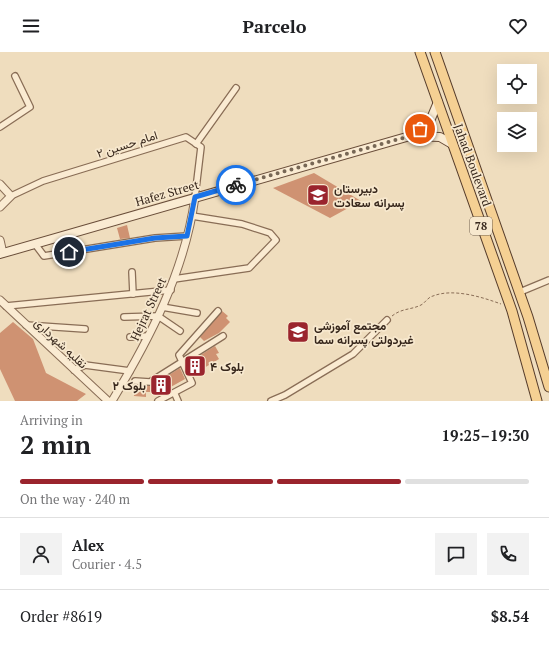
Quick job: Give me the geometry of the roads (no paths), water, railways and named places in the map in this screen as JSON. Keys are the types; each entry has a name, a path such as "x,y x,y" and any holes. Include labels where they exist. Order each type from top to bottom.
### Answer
{"main road":[{"name":"Jahad Boulevard","path":"420,52 512,311 537,401"},
{"name":"Jahad Boulevard","path":"435,52 520,292 549,387"},
{"path":"410,136 430,121 438,102"},
{"path":"410,136 440,137 452,144"},
{"name":"Hafez Street","path":"2,254 410,136"}],"street":[{"path":"0,127 30,107 15,76"},
{"path":"195,197 201,147 196,144 236,88"},
{"name":"امام حسین ۲","path":"11,196 43,181 186,137 196,144"},
{"path":"0,184 11,196 0,206"},
{"name":"Hejrat Street","path":"112,401 130,371 171,290 187,236 195,197"},
{"path":"174,279 249,268 276,240 270,233 242,224 192,216"},
{"path":"35,244 44,256 155,238 187,236"},
{"path":"0,240 2,254"},
{"path":"132,272 133,294"},
{"path":"520,292 549,280"},
{"path":"6,306 171,290"},
{"name":"نقلیه شهرداری","path":"0,300 108,401"},
{"path":"162,307 196,313"},
{"path":"158,401 175,394 192,383 179,356 218,311"},
{"path":"124,317 158,316 180,331"},
{"path":"271,401 285,398 353,354 387,320"},
{"path":"26,324 85,329"},
{"path":"130,336 148,336"},
{"path":"135,381 150,382 223,336"},
{"path":"74,370 85,365 130,371"},
{"path":"175,394 178,401"}],"place":[{"name":"دبیرستان پسرانه سعادت","path":"318,195"},
{"name":"مجتمع آموزشی غیردولتی پسرانه سما","path":"298,332"},
{"name":"بلوک ۴","path":"195,366"},
{"name":"بلوک ۲","path":"161,385"}]}
